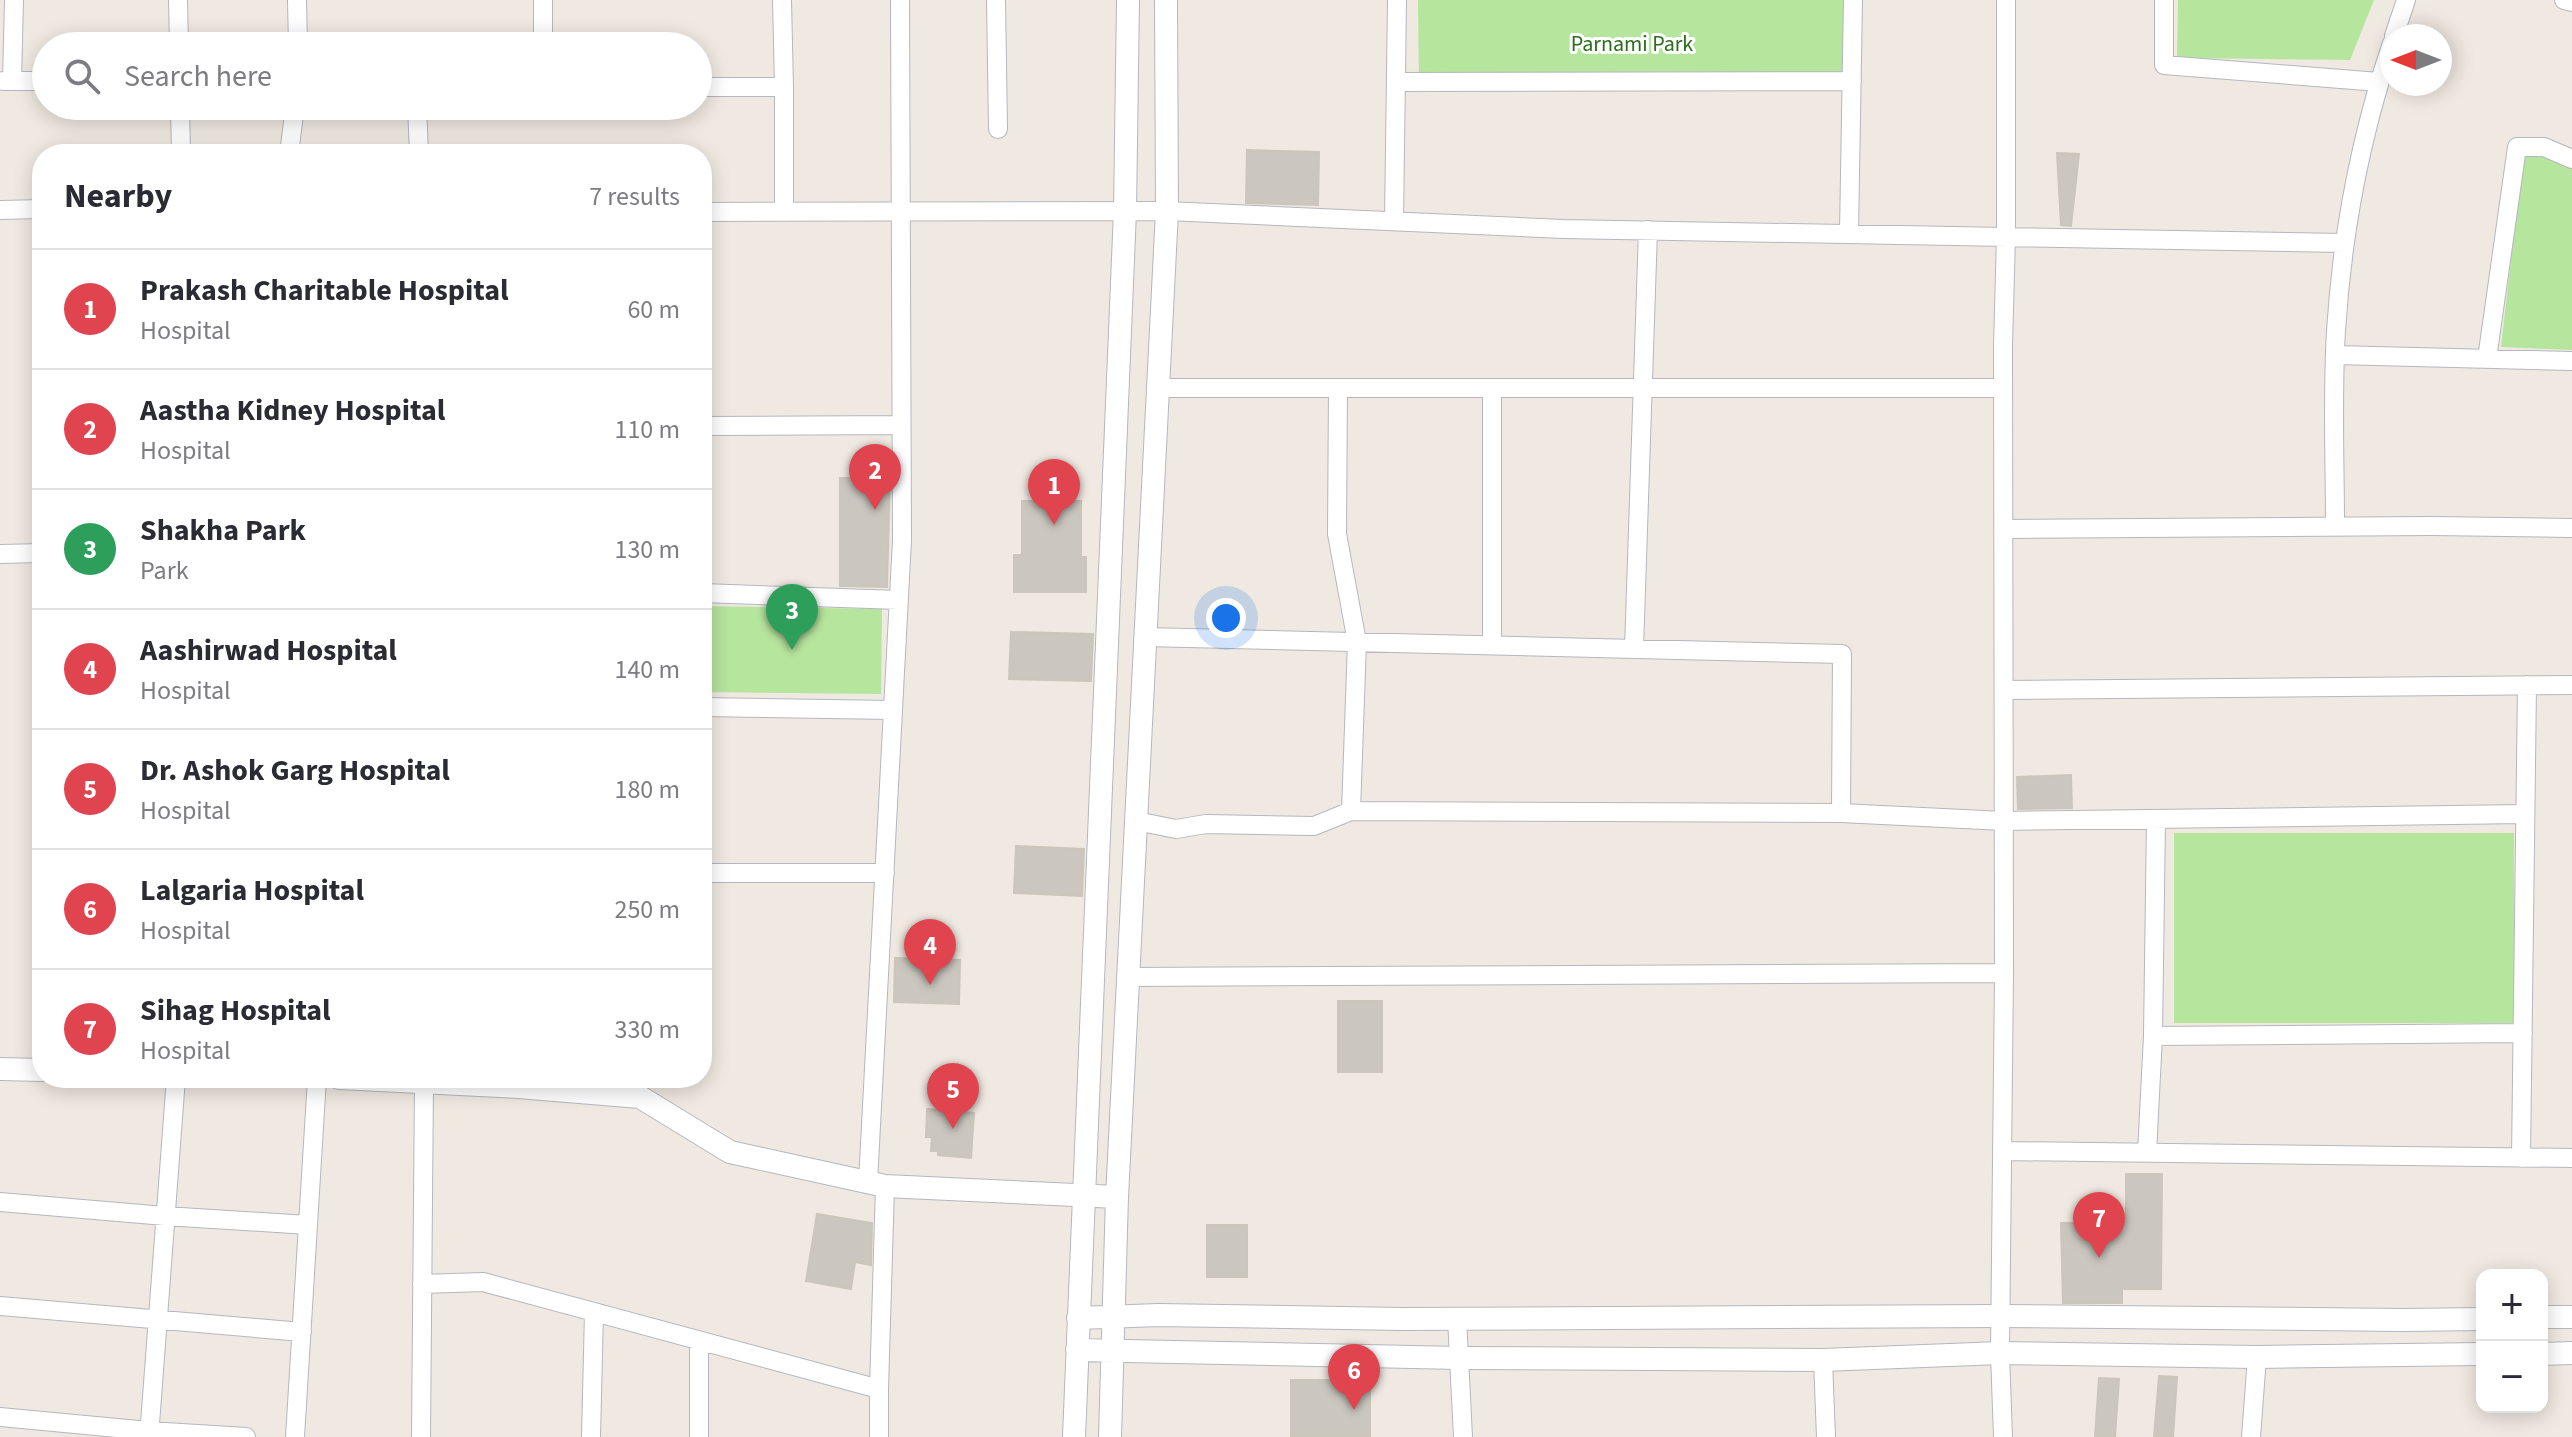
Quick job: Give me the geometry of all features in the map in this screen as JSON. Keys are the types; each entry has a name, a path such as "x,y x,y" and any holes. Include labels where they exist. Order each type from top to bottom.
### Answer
{"street":[{"path":"14,0 6,81 32,81"},
{"path":"178,0 179,32"},
{"path":"297,0 298,32"},
{"path":"543,0 543,32"},
{"path":"782,0 784,212"},
{"path":"879,1437 876,1184 885,873 902,540 900,0"},
{"path":"996,0 998,129"},
{"path":"1074,1437 1125,211 1128,0"},
{"path":"1110,1437 1117,1197 1167,211 1166,0"},
{"path":"1394,221 1397,0"},
{"path":"1849,233 1853,0"},
{"path":"2003,1437 2000,1353 2006,0"},
{"path":"2164,0 2164,65 2379,82"},
{"path":"2398,24 2406,0"},
{"path":"2564,0 2572,2"},
{"path":"2335,527 2336,355 2344,243 2380,79"},
{"path":"1396,82 1852,81"},
{"path":"712,87 784,87"},
{"path":"180,120 181,144"},
{"path":"291,144 295,120"},
{"path":"418,120 419,144"},
{"path":"2487,359 2517,147 2544,147 2572,159"},
{"path":"0,210 32,209"},
{"path":"712,212 1167,211 1648,230 2344,243"},
{"path":"1634,649 1648,230"},
{"path":"2336,355 2572,361"},
{"path":"1158,388 2003,388"},
{"path":"1338,388 1337,534 1357,642 1351,811"},
{"path":"1492,389 1492,645"},
{"path":"712,426 901,425"},
{"path":"2004,529 2572,528"},
{"path":"0,554 32,553"},
{"path":"712,593 899,600"},
{"path":"1145,637 1842,654 1841,813"},
{"path":"2521,1158 2527,685"},
{"path":"2004,690 2572,685"},
{"path":"712,707 893,710"},
{"path":"1136,821 1176,829 1206,824 1314,826 1351,811 1841,813 2004,821 2525,814"},
{"path":"2147,1153 2153,1036 2156,819"},
{"path":"712,873 885,873"},
{"path":"1128,977 2004,973"},
{"path":"2153,1036 2523,1033"},
{"path":"0,1069 32,1070"},
{"path":"149,1434 175,1088"},
{"path":"295,1437 316,1088"},
{"path":"421,1437 424,1088"},
{"path":"584,1088 640,1097 730,1152 876,1184 1117,1197"},
{"path":"2002,1151 2572,1158"},
{"path":"0,1202 308,1225"},
{"path":"422,1284 483,1282 879,1389"},
{"path":"0,1306 302,1332"},
{"path":"591,1437 594,1312"},
{"path":"1078,1318 2001,1316 2476,1319"},
{"path":"2548,1317 2572,1317"},
{"path":"1457,1318 1463,1437"},
{"path":"699,1341 699,1437"},
{"path":"1077,1350 1460,1358 1823,1360 2000,1353 2257,1357 2476,1354"},
{"path":"2548,1354 2572,1353"},
{"path":"2251,1437 2257,1357"},
{"path":"1823,1360 1826,1437"},
{"path":"0,1417 149,1434 246,1437"}],"green space":[{"name":"Parnami Park","path":"1418,0 1845,0 1846,84 1419,87"},
{"path":"2178,0 2374,0 2350,60 2177,58"},
{"path":"2523,153 2553,158 2572,166 2572,350 2501,347"},
{"path":"712,606 882,609 881,694 712,692"},
{"path":"2174,833 2514,833 2514,1023 2174,1023"}],"building":[{"path":"1247,150 1319,152 1318,205 1246,203"},
{"path":"2057,153 2079,154 2071,226 2061,225"},
{"path":"840,478 890,478 887,587 840,586"},
{"path":"1022,501 1081,501 1081,557 1086,557 1086,592 1014,592 1014,555 1022,555"},
{"path":"1011,632 1093,634 1091,681 1009,679"},
{"path":"2071,775 2072,808 2018,809 2017,777"},
{"path":"1016,846 1084,849 1082,896 1014,893"},
{"path":"895,958 960,960 959,1004 894,1002"},
{"path":"1338,1001 1382,1001 1382,1072 1338,1072"},
{"path":"927,1109 974,1113 971,1158 938,1155 938,1151 931,1151 932,1137 926,1137"},
{"path":"2126,1174 2162,1174 2161,1289 2122,1289 2122,1303 2063,1303 2061,1223 2126,1222"},
{"path":"817,1214 872,1223 871,1265 855,1262 851,1289 806,1281"},
{"path":"1207,1225 1247,1225 1247,1277 1207,1277"},
{"path":"2159,1376 2177,1377 2173,1437 2154,1437"},
{"path":"2099,1378 2119,1379 2115,1437 2095,1437"},
{"path":"1291,1380 1370,1380 1370,1437 1291,1437"}],"place":[{"name":"Aastha Kidney Hospital","path":"875,510"},
{"name":"Prakash Charitable Hospital","path":"1054,525"},
{"name":"Shakha Park","path":"792,650"},
{"name":"Aashirwad Hospital","path":"930,985"},
{"name":"Dr. Ashok Garg Hospital","path":"953,1129"},
{"name":"Sihag Hospital","path":"2099,1258"},
{"name":"Lalgaria Hospital","path":"1354,1410"}]}
